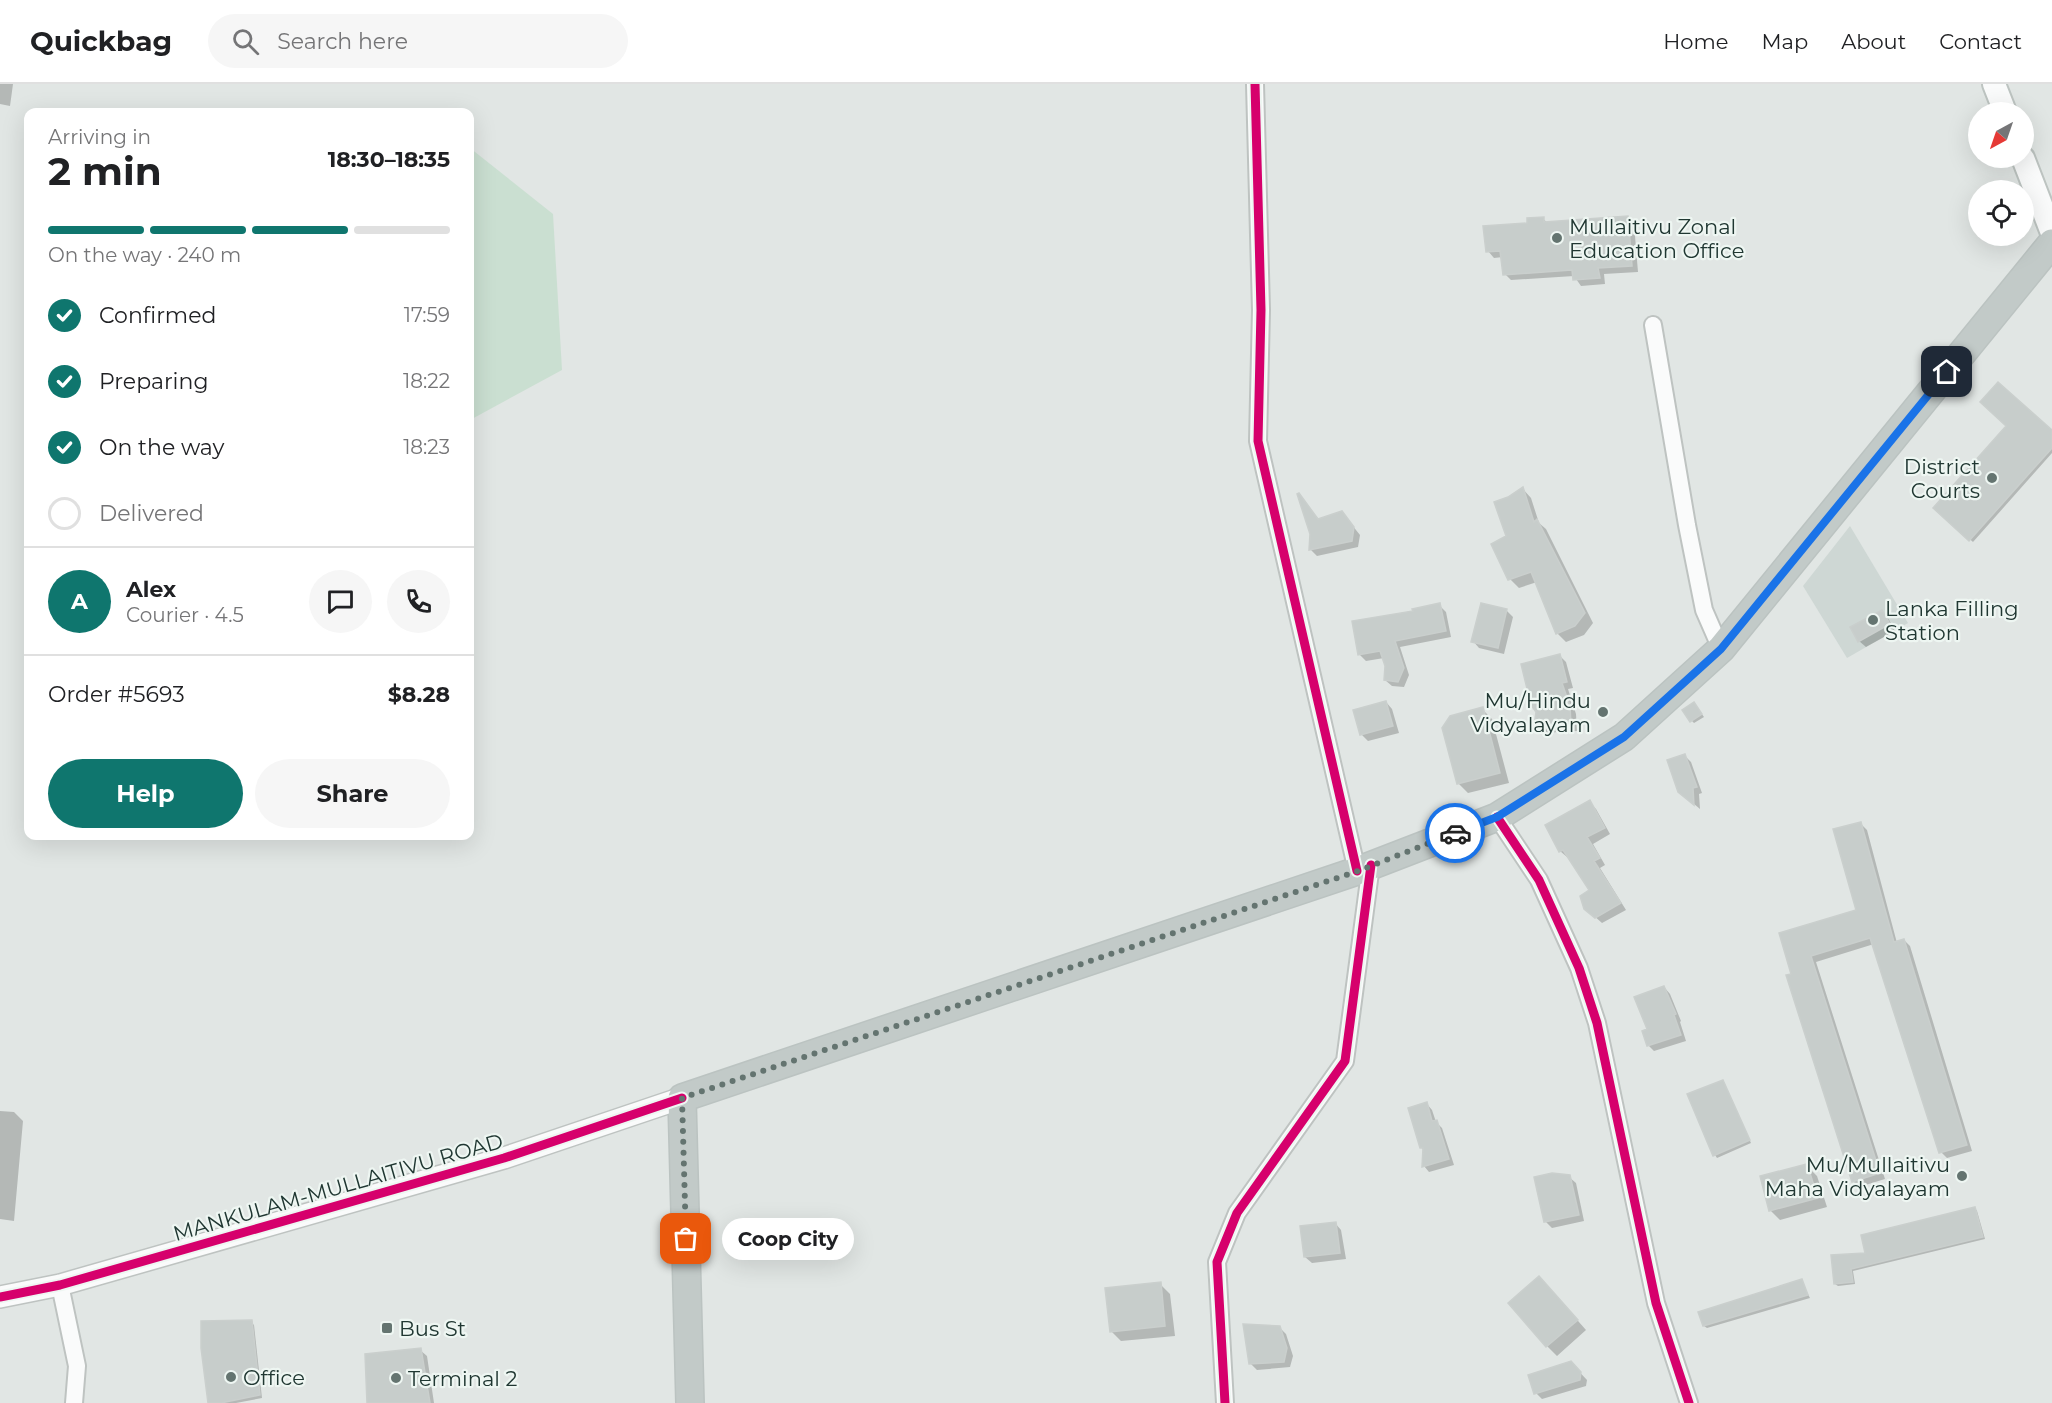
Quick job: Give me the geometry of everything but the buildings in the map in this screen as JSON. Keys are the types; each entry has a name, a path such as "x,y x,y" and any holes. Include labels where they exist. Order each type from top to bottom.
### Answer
{"highway":[{"path":"690,1403 682,1098 1364,868 1497,817 1624,737 1721,649 2052,243"}],"main road":[{"path":"1994,84 2001,102"},
{"path":"2027,168 2052,233"}],"street":[{"path":"1226,1403 1217,1262 1237,1213 1346,1061 1364,868 1258,441 1261,310 1255,84"},
{"path":"1653,325 1704,610 1721,649"},
{"path":"1497,817 1539,880 1579,968 1596,1023 1656,1303 1689,1403"},
{"name":"MANKULAM-MULLAITIVU ROAD","path":"0,1298 60,1285 504,1158 682,1098"},
{"path":"60,1285 78,1366 74,1403"}],"shaded area":[{"path":"1850,526 1908,623 1847,658 1803,586"}],"green space":[{"path":"474,151 553,214 562,370 474,418"}],"cycle path":[{"path":"1255,84 1261,310 1258,441 1357,871"},
{"path":"1497,817 1539,880 1579,968 1597,1023 1656,1303 1689,1403"},
{"path":"1225,1403 1217,1262 1237,1213 1345,1061 1371,865"},
{"path":"0,1297 60,1285 504,1158 682,1098"}],"way so far":[{"path":"686,1239 682,1098 1358,871 1455,833"}],"place":[{"name":"Mullaitivu Zonal Education Office","path":"1557,238"},
{"name":"District Courts","path":"1992,478"},
{"name":"Lanka Filling Station","path":"1873,620"},
{"name":"Mu/Hindu Vidyalayam","path":"1603,712"},
{"name":"Mu/Mullaitivu Maha Vidyalayam","path":"1962,1176"},
{"name":"Coop City","path":"686,1239"},
{"name":"Bus St","path":"387,1328"},
{"name":"Office","path":"231,1377"},
{"name":"Terminal 2","path":"396,1378"}],"route":[{"path":"1455,833 1497,817 1624,737 1721,649 1947,372"}]}
